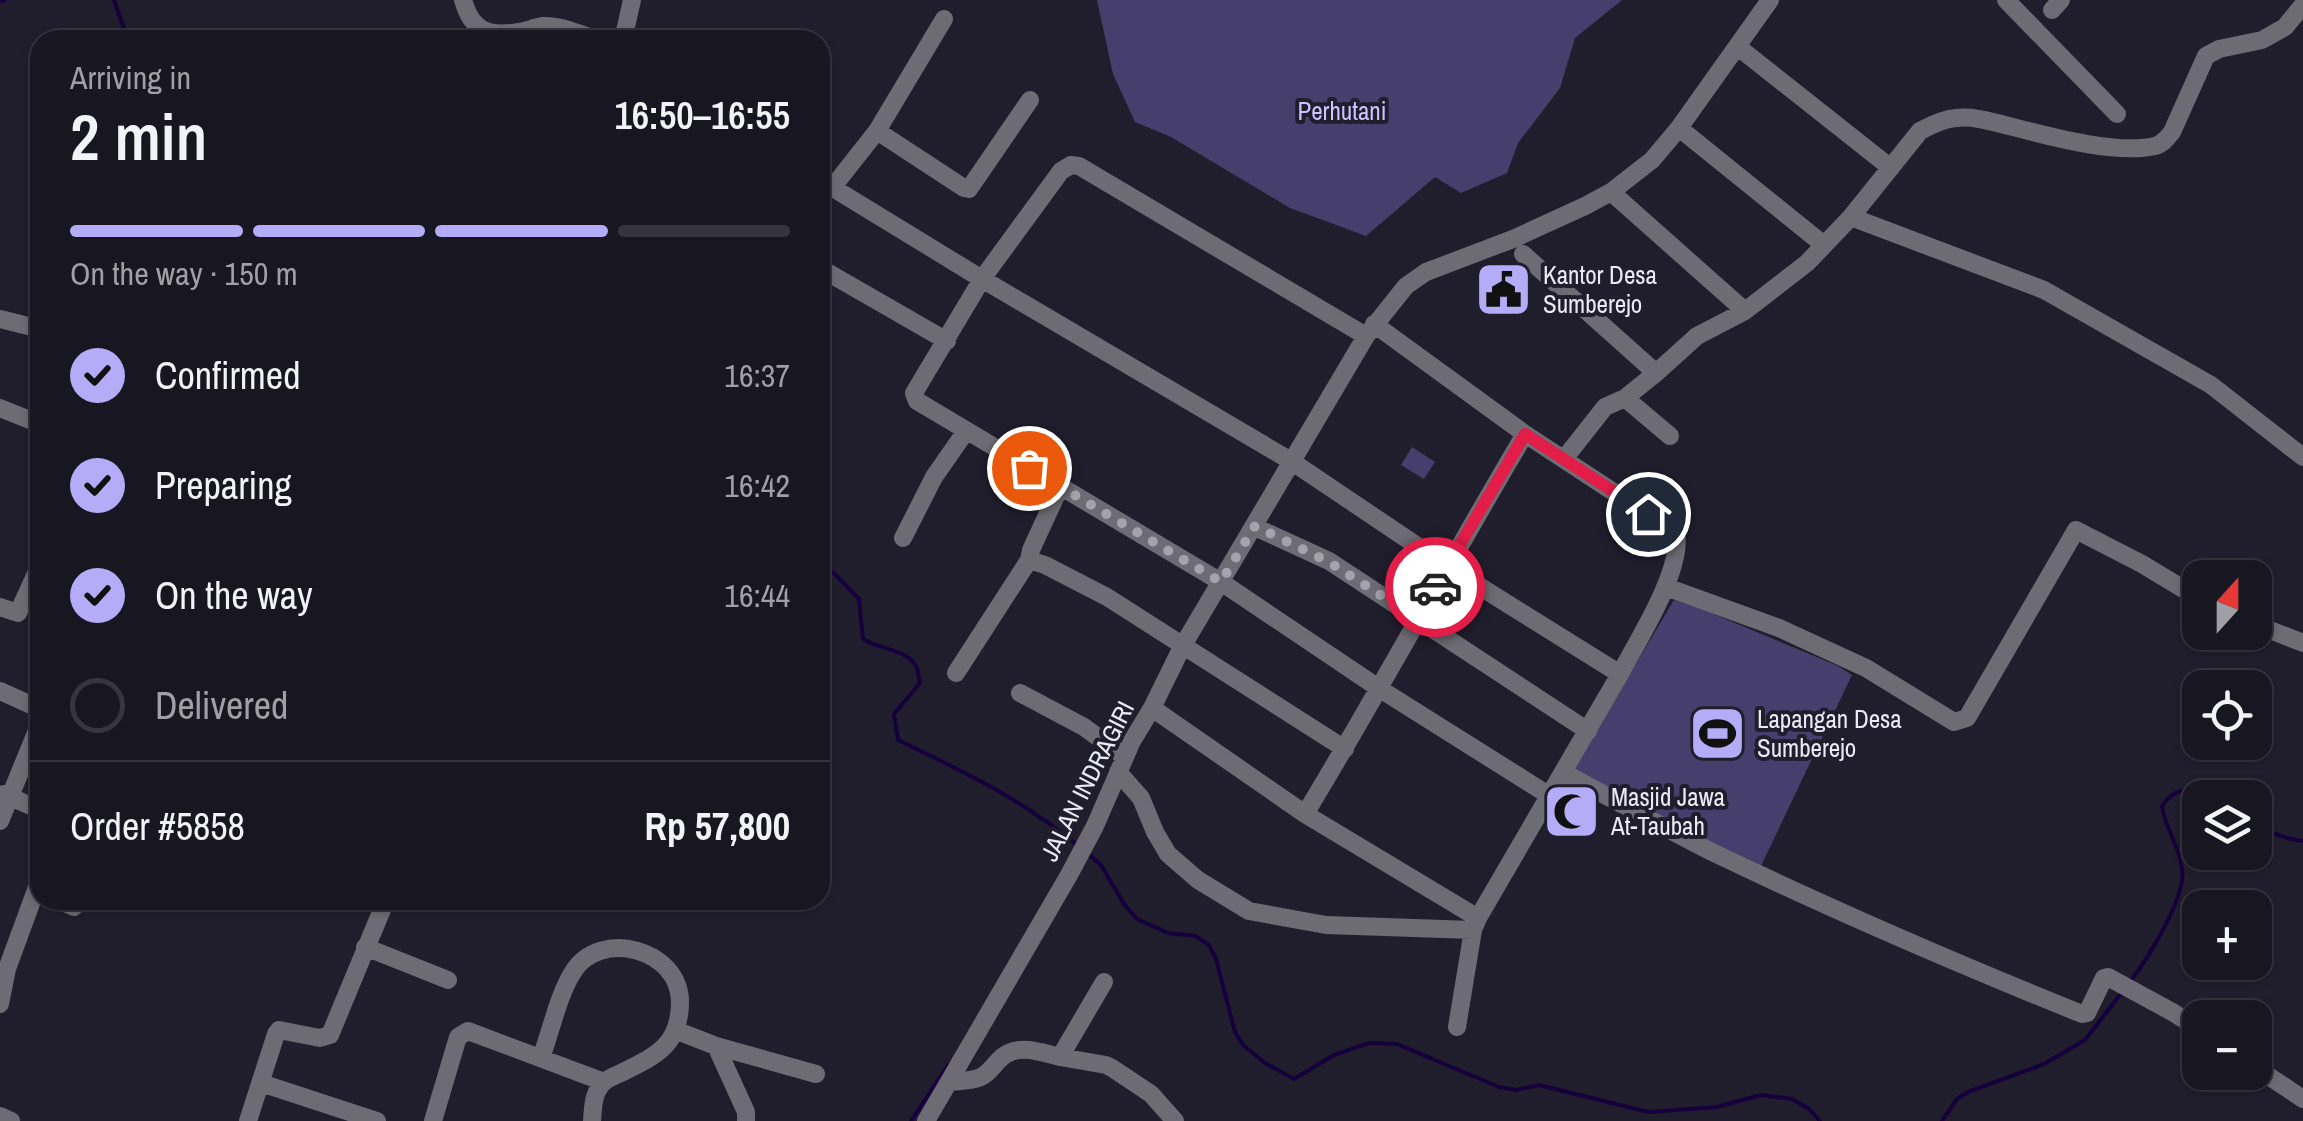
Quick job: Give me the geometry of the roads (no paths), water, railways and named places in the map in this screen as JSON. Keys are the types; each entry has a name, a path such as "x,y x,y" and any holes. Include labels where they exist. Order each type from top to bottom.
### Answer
{"street":[{"path":"463,0 470,20 485,30"},
{"path":"625,30 632,0"},
{"name":"JALAN INDRAGIRI","path":"926,1121 1069,874 1182,646 1370,330 1406,286 1426,272 1514,239 1610,192 1652,160 1770,0"},
{"path":"2006,0 2117,114"},
{"path":"1564,460 1605,407 1625,398 1697,336 1745,311 1807,264 1851,217 1920,131 1956,118 1978,118 2080,142 2126,148 2156,146 2172,132 2206,56 2219,49 2262,40 2284,27 2303,6"},
{"path":"830,180 877,132 944,19"},
{"path":"1738,47 1891,168"},
{"path":"877,132 969,189 1030,100"},
{"path":"1679,128 1824,245"},
{"path":"1457,1027 1476,924 1588,731 1666,587 1678,544 1676,533 1370,330 1079,166 1060,170 982,279 914,396 917,401 1221,582 1550,796"},
{"path":"830,186 1291,461 1447,566 1620,674"},
{"path":"1610,192 1745,311"},
{"path":"1851,217 2044,290 2211,386 2303,457"},
{"path":"1522,254 1656,374"},
{"path":"830,274 946,341"},
{"path":"0,319 30,326"},
{"path":"1625,398 1670,436"},
{"path":"0,408 30,420"},
{"path":"903,538 934,477 966,431"},
{"path":"1305,814 1525,434"},
{"path":"956,673 1029,560 1060,487"},
{"path":"1255,526 1329,562 1588,731"},
{"path":"1666,587 1779,628 1866,668 1954,722 1967,718 2076,530 2182,588"},
{"path":"1029,560 1107,598 1345,748"},
{"path":"0,608 18,613 30,587"},
{"path":"2272,631 2303,643"},
{"path":"0,691 30,704"},
{"path":"1020,693 1084,728 1122,765 1168,854 1198,880 1248,911 1326,925 1476,924"},
{"path":"1152,708 1305,814 1476,924"},
{"path":"0,821 6,795 30,745"},
{"path":"1564,773 1707,850 2082,1014 2087,1013 2108,977 2182,1019"},
{"path":"6,795 30,806"},
{"path":"0,1004 7,970 30,909"},
{"path":"248,1121 279,1030 320,1038 330,1035 382,910"},
{"path":"365,947 448,980"},
{"path":"542,1058 573,971 590,954 604,948 636,950 651,955 672,976 680,1000 675,1030 662,1051 604,1082 594,1098 592,1121"},
{"path":"1060,1057 1104,982"},
{"path":"675,1030 716,1046 816,1074"},
{"path":"439,1119 458,1037 463,1032 604,1082"},
{"path":"716,1046 746,1112 746,1121"},
{"path":"949,1082 979,1078 1002,1056 1029,1050 1106,1064 1152,1094 1176,1121"},
{"path":"2272,1078 2303,1099"},
{"path":"261,1083 376,1121"},
{"path":"0,1116 11,1121"}],"waterway":[{"path":"0,1 5,0"},
{"path":"114,0 124,30"},
{"path":"830,571 859,599 863,639 906,656 917,668 920,683 894,714 898,740 1013,800 1077,845"},
{"path":"2182,791 2162,806 2182,868"},
{"path":"2272,832 2303,841"},
{"path":"1088,854 1101,865 1137,919 1168,933 1195,936 1209,945 1235,1032 1243,1045 1294,1079 1334,1055 1369,1043 1397,1044 1499,1087 1516,1090 1539,1085 1648,1112 1717,1107 1761,1095 1792,1099 1820,1121"},
{"path":"2129,983 2164,928 2178,895 2182,870"},
{"path":"1942,1121 1957,1099 1968,1092 2044,1064 2085,1040 2123,991"},
{"path":"911,1121 948,1065"}],"place":[{"name":"Kantor Desa Sumberejo","path":"1504,289"},
{"name":"Lapangan Desa Sumberejo","path":"1718,733"},
{"name":"Masjid Jawa At-Taubah","path":"1572,811"}],"park label":[{"name":"Perhutani","path":"1342,111"}]}
